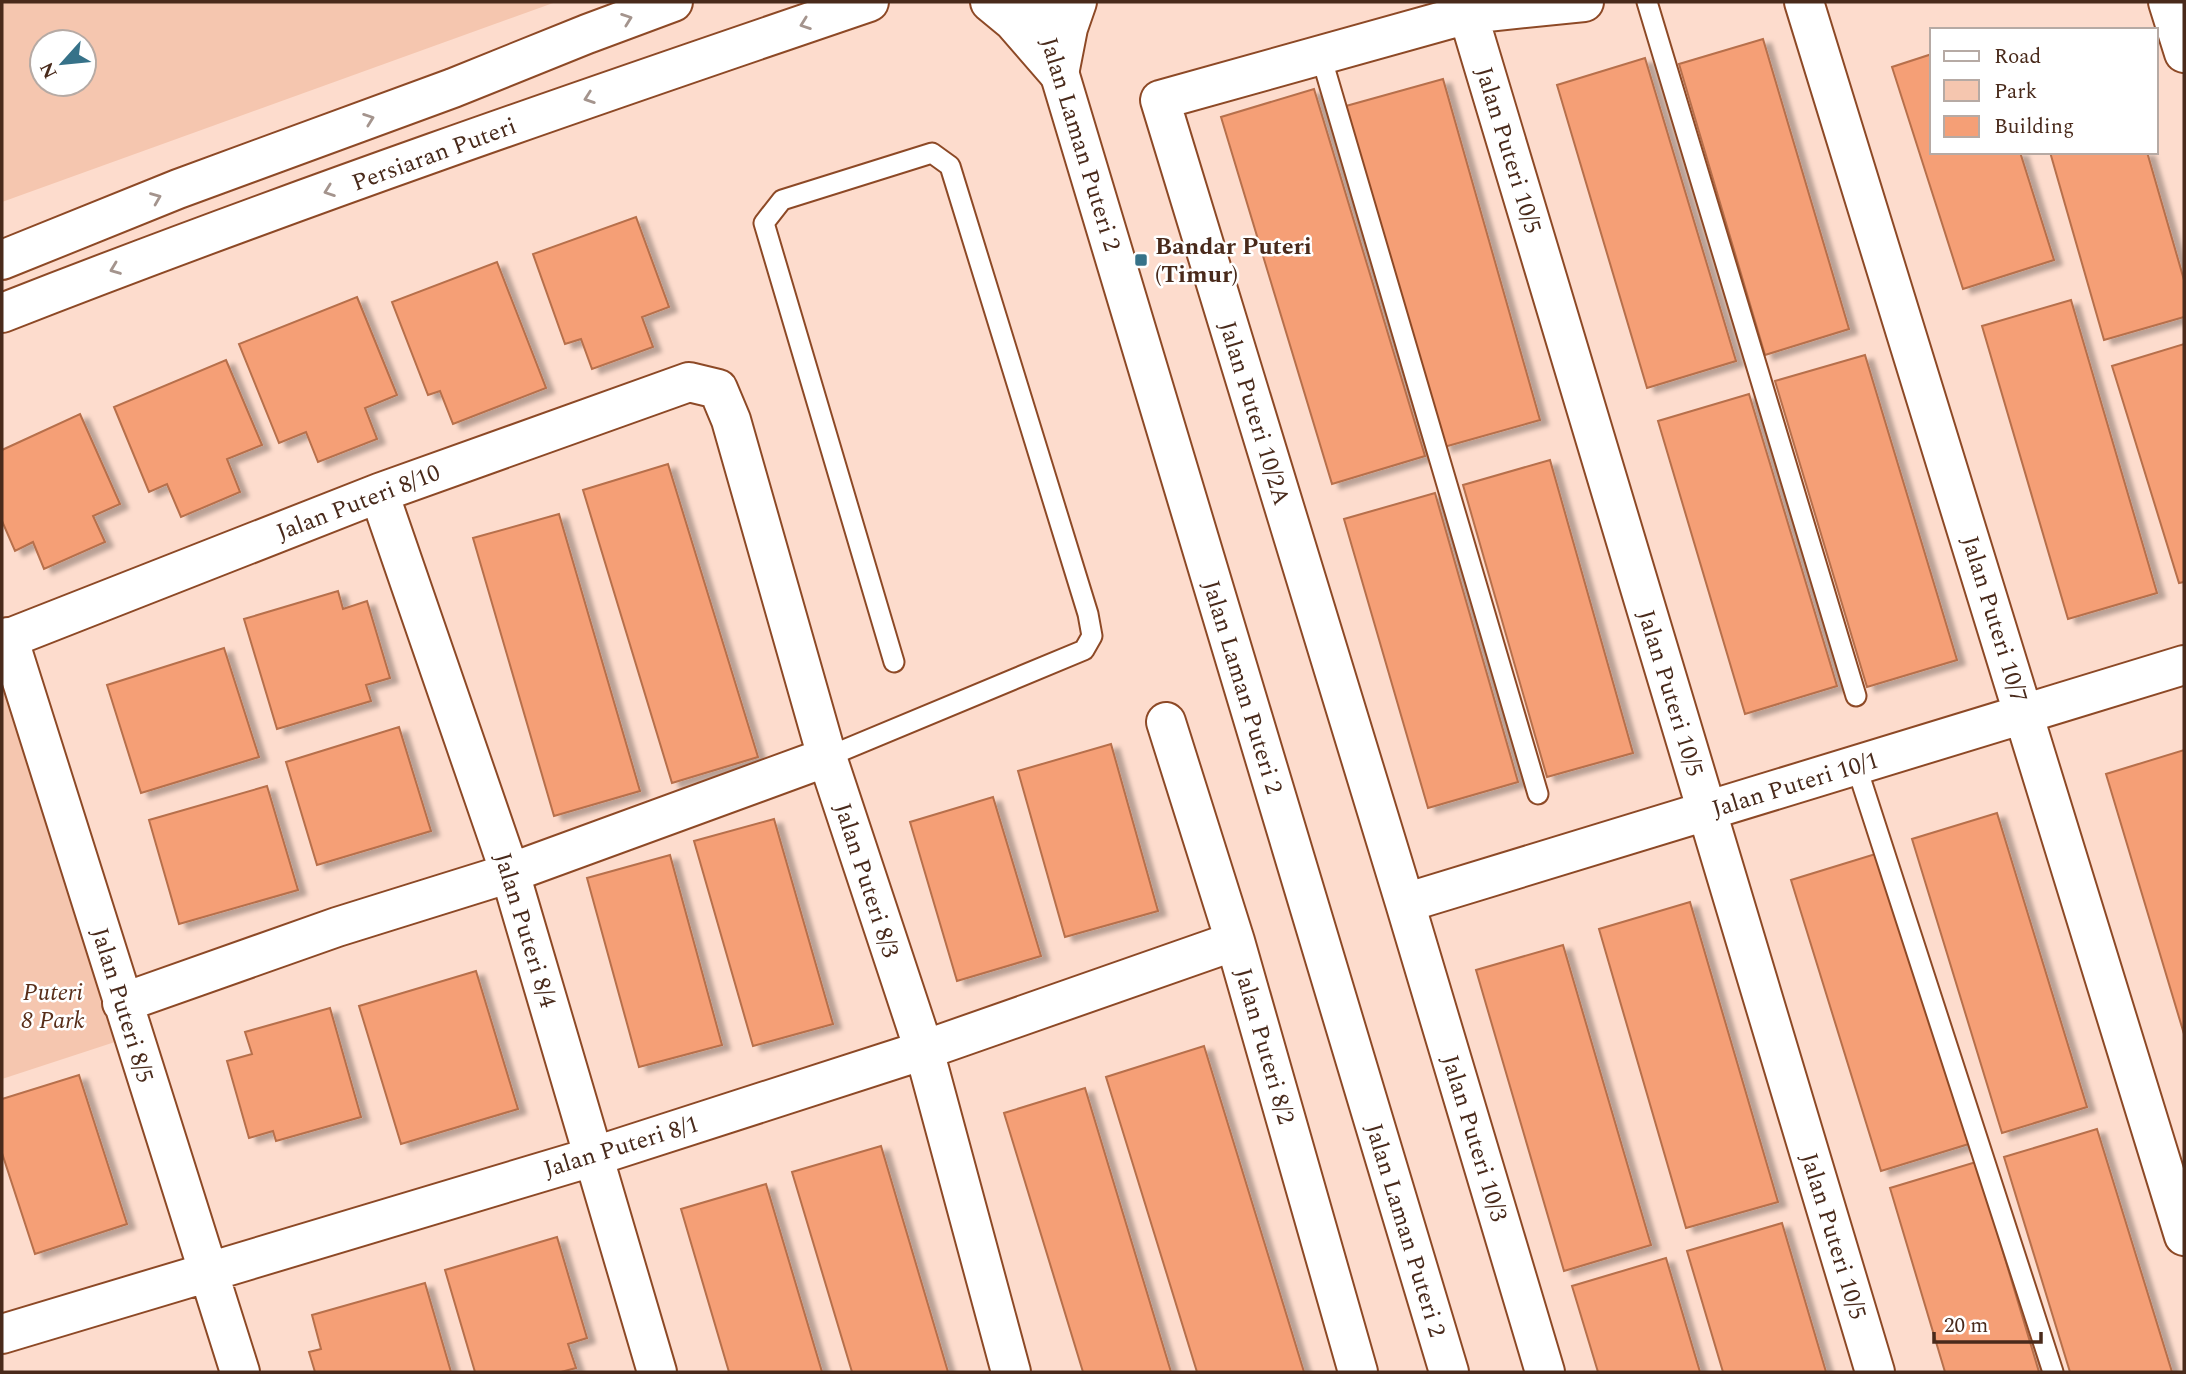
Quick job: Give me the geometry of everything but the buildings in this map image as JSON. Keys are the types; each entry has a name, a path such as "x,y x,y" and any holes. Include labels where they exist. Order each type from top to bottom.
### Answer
{"street":[{"path":"2,260 178,189 453,88 673,2"},
{"name":"Persiaran Puteri","path":"2,313 153,254 591,97 869,2"},
{"path":"990,2 1013,21 1059,74"},
{"name":"Jalan Laman Puteri 2","path":"1038,2 1449,1372"},
{"path":"1059,74 1077,2"},
{"name":"Jalan Puteri 10/2A","path":"1405,903 1160,100 1468,14 1584,2"},
{"name":"Jalan Puteri 10/7","path":"1804,2 2184,1236"},
{"path":"2168,2 2184,53"},
{"name":"Jalan Puteri 10/5","path":"1468,14 1875,1372"},
{"name":"Jalan Puteri 8/10","path":"5,639 379,493 688,382 718,389"},
{"name":"Jalan Puteri 8/3","path":"718,389 731,420 827,758 924,1050 1011,1372"},
{"name":"Jalan Puteri 8/4","path":"379,493 510,873 657,1372"},
{"name":"Jalan Puteri 8/5","path":"5,639 240,1372"},
{"name":"Jalan Puteri 10/1","path":"1405,903 2024,714 2182,672"},
{"name":"Jalan Puteri 8/2","path":"1166,722 1235,941 1358,1372"},
{"path":"122,1003 337,927 510,873 827,758"},
{"name":"Jalan Puteri 10/3","path":"1405,903 1545,1372"},
{"name":"Jalan Puteri 8/1","path":"2,1334 592,1157 924,1050 1235,941"}],"lane":[{"path":"1647,2 1856,696"},
{"path":"1321,56 1538,794"},
{"path":"827,758 1084,650 1091,636 1088,614 950,166 932,153 782,201 764,223 894,663"},
{"path":"1856,765 2053,1372"}],"green space":[{"path":"2,2 556,2 2,202"},
{"name":"Puteri 8 Park","path":"2,656 118,1041 2,1079"}],"place":[{"name":"Bandar Puteri (Timur)","path":"1141,260"}]}
